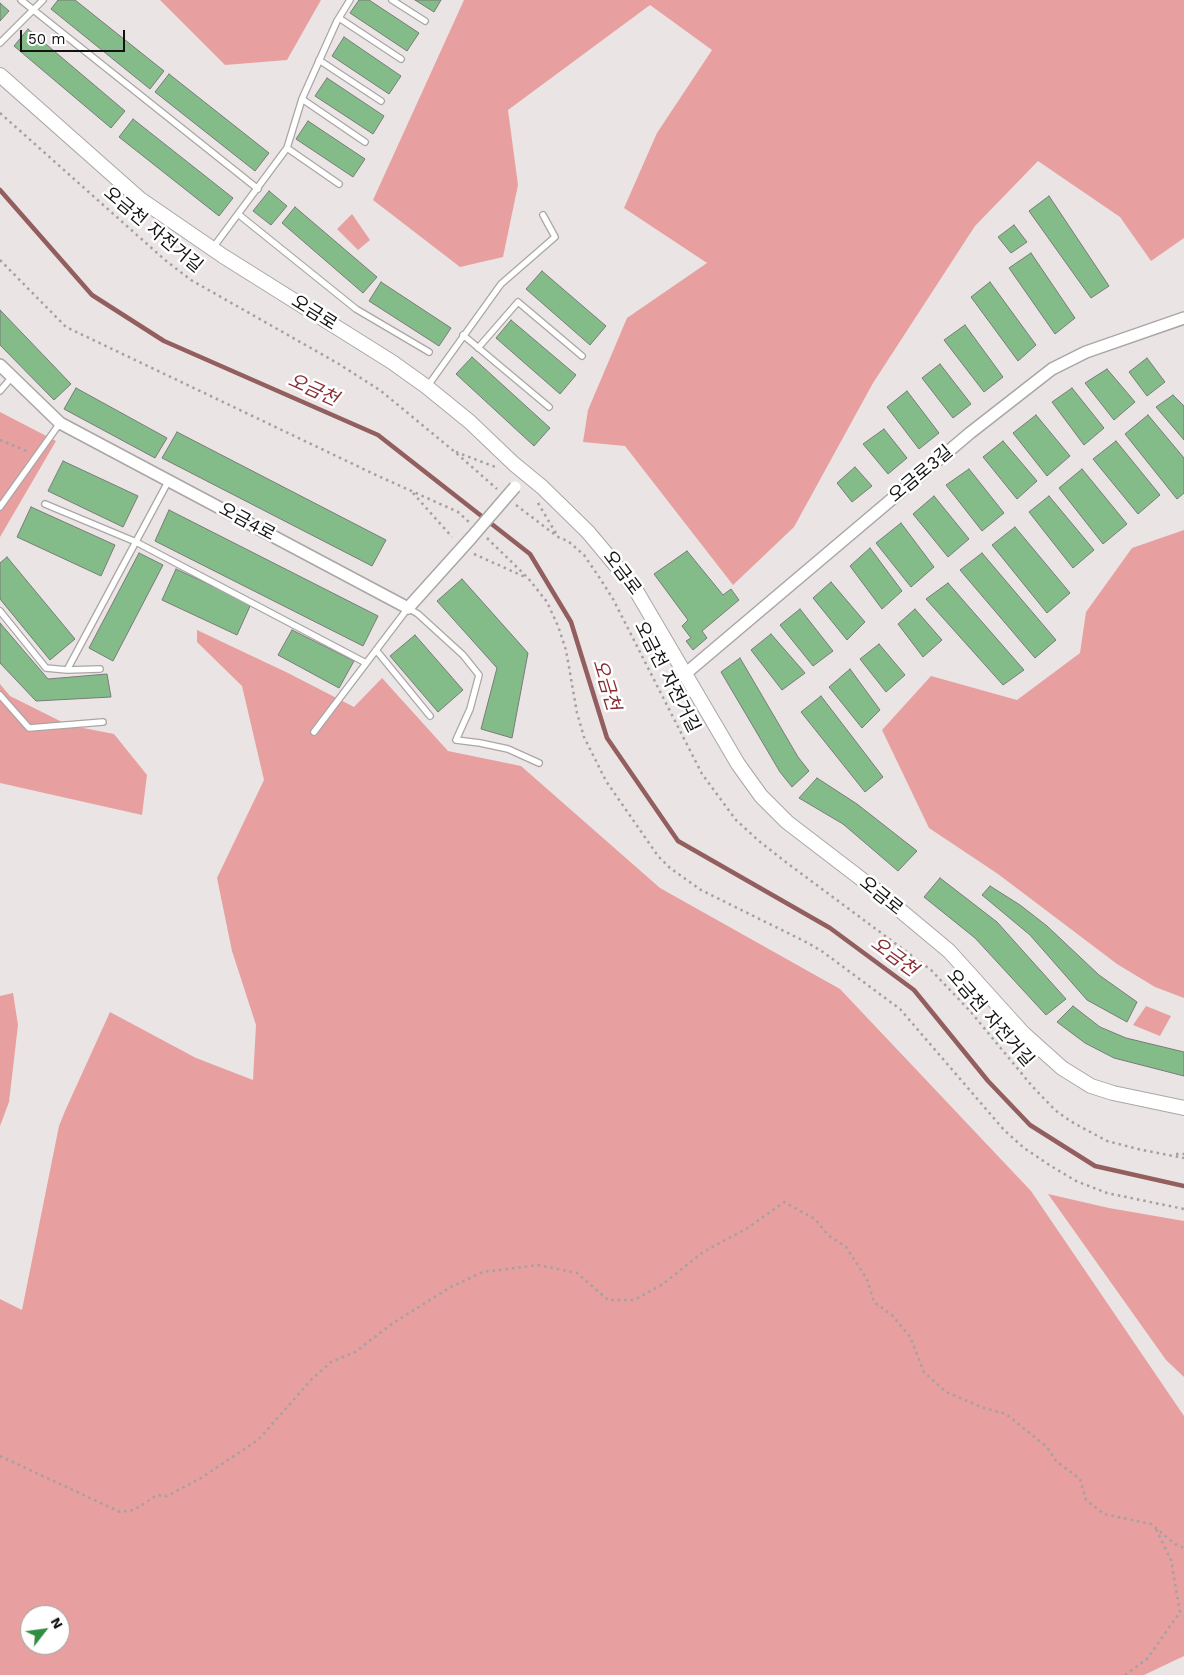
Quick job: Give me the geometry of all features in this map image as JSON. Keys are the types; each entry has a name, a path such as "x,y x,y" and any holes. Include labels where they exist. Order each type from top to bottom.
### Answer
{"street":[{"name":"오금로","path":"0,75 140,199 212,249 427,386 527,474 588,532 634,587 738,764 761,796 786,822 877,891 949,951 1023,1033 1056,1062 1091,1086 1113,1094 1184,1108"},
{"name":"오금로3길","path":"685,674 970,432 1052,369 1086,352 1184,318"},
{"name":"오금4로","path":"0,365 60,423 408,608"},
{"path":"408,608 527,474"}],"lane":[{"path":"21,0 258,189"},
{"path":"0,43 43,0"},
{"path":"212,249 287,148 302,99 339,18 350,0"},
{"path":"392,0 425,21"},
{"path":"339,18 402,59"},
{"path":"319,60 381,101"},
{"path":"302,99 365,142"},
{"path":"287,148 339,184"},
{"path":"238,214 356,310 429,352"},
{"path":"427,386 501,284 555,238 543,216"},
{"path":"478,348 518,302 582,356"},
{"path":"463,335 549,407"},
{"path":"0,391 12,377"},
{"path":"0,507 60,423"},
{"path":"67,670 169,480"},
{"path":"46,504 136,542 366,663"},
{"path":"314,732 408,608 418,614 463,655 479,675 470,708 456,740 508,749 539,763"},
{"path":"0,611 46,668 67,670 100,669"},
{"path":"376,650 430,716"},
{"path":"0,695 29,728 103,722"}],"path":[{"name":"오금천 자전거길","path":"0,113 165,260 191,280 338,364 381,391 501,492"},
{"path":"0,260 66,327 412,492 458,512 471,523"},
{"path":"0,440 37,456"},
{"path":"455,452 506,471"},
{"path":"412,492 452,537"},
{"path":"533,496 558,537"},
{"name":"오금천 자전거길","path":"515,504 558,537 568,541 584,555 613,599 702,774 736,820 787,863 931,970 970,1011 1032,1086 1070,1121 1107,1141 1184,1158"},
{"path":"484,535 528,578 547,602 566,650 577,713 584,737 606,781 658,856 670,868 701,890 823,952 900,1009 1004,1130 1024,1148 1051,1166 1076,1180 1106,1193 1184,1209"},
{"path":"474,554 528,578"},
{"path":"1172,1154 1184,1154"},
{"path":"0,1456 120,1512 134,1510 157,1495 167,1496 201,1478 258,1440 330,1362 355,1352 393,1322 449,1288 483,1272 538,1265 577,1273 608,1300 634,1300 663,1284 703,1252 746,1229 784,1202 815,1218 828,1235 846,1247 867,1279 874,1302 893,1316 910,1337 924,1372 946,1392 984,1408 1006,1414 1048,1446 1056,1461 1080,1479 1086,1500 1104,1514 1151,1524 1175,1544 1184,1548"},
{"path":"1125,1675 1147,1659 1180,1612 1171,1560 1156,1528"}],"shaded area":[{"path":"160,0 321,0 287,60 225,65"},
{"path":"464,0 1184,0 1184,238 1151,261 1120,217 1038,161 975,226 873,383 794,527 733,585 625,446 583,442 588,410 627,318 707,263 624,208 657,133 712,50 650,5 508,110 518,185 503,257 460,267 373,200"},
{"path":"352,214 370,240 358,250 337,229"},
{"path":"0,412 56,441 0,537"},
{"path":"1184,530 1184,998 1155,987 1117,964 998,874 929,828 882,730 931,676 1017,700 1080,653 1086,612 1132,548"},
{"path":"197,630 354,707 382,678 448,751 521,766 660,888 840,989 1031,1191 1184,1416 1184,1656 1144,1675 0,1675 0,1299 22,1310 59,1126 65,1111 110,1012 196,1058 253,1080 256,1025 232,951 217,878 264,780 242,686 197,642"},
{"path":"0,684 10,696 68,725 114,734 147,775 142,815 0,783"},
{"path":"13,993 18,1025 9,1102 0,1126 0,996"},
{"path":"1146,1006 1171,1016 1160,1036 1133,1025"},
{"path":"1048,1194 1109,1208 1184,1221 1184,1377 1166,1360"}],"building":[{"path":"58,0 75,0 164,71 150,89 51,9"},
{"path":"359,0 369,0 419,33 407,51 350,13"},
{"path":"415,0 441,0 434,12"},
{"path":"0,3 9,11 0,21"},
{"path":"28,29 125,111 111,128 14,46"},
{"path":"344,37 401,76 389,94 332,56"},
{"path":"169,74 269,153 255,171 155,92"},
{"path":"327,78 384,116 373,134 315,96"},
{"path":"133,119 233,198 219,216 119,137"},
{"path":"308,121 365,159 353,177 296,139"},
{"path":"269,191 287,206 271,225 253,211"},
{"path":"1049,196 1109,286 1091,298 1029,211"},
{"path":"295,207 377,277 363,293 282,223"},
{"path":"1014,225 1027,242 1011,253 998,237"},
{"path":"1031,253 1075,318 1055,334 1009,268"},
{"path":"542,271 606,326 590,345 526,289"},
{"path":"381,282 451,328 439,346 369,301"},
{"path":"990,282 1036,345 1018,361 971,297"},
{"path":"0,310 71,384 54,400 0,345"},
{"path":"511,320 576,375 560,394 496,338"},
{"path":"965,325 1003,377 984,392 944,340"},
{"path":"472,357 550,428 534,446 456,374"},
{"path":"1147,358 1165,382 1147,396 1129,372"},
{"path":"940,364 971,404 953,418 922,378"},
{"path":"1107,369 1135,402 1114,420 1085,383"},
{"path":"76,388 167,438 155,458 64,409"},
{"path":"1072,388 1104,428 1084,445 1052,402"},
{"path":"907,391 939,433 919,449 887,407"},
{"path":"1173,395 1184,406 1184,440 1156,407"},
{"path":"1036,415 1070,456 1047,476 1013,433"},
{"path":"1148,415 1184,458 1184,493 1177,499 1125,434"},
{"path":"884,429 907,458 888,474 863,444"},
{"path":"177,432 386,540 372,566 162,458"},
{"path":"1003,441 1037,481 1017,499 983,457"},
{"path":"1116,441 1160,495 1138,514 1093,459"},
{"path":"63,461 138,496 123,527 48,491"},
{"path":"855,467 872,486 852,502 837,483"},
{"path":"969,469 1004,513 982,531 946,485"},
{"path":"1082,469 1127,524 1103,544 1059,488"},
{"path":"934,496 969,539 948,557 913,514"},
{"path":"1049,496 1094,550 1073,568 1029,512"},
{"path":"31,507 115,545 101,576 17,537"},
{"path":"169,510 378,616 363,646 155,541"},
{"path":"901,523 934,567 911,587 876,543"},
{"path":"1015,527 1070,593 1047,613 992,545"},
{"path":"870,548 902,591 882,609 850,566"},
{"path":"687,551 723,595 731,589 739,600 702,631 707,638 693,650 686,641 691,638 682,626 688,620 654,574"},
{"path":"139,553 163,565 113,661 89,648"},
{"path":"982,553 1056,640 1035,658 960,570"},
{"path":"7,557 75,639 50,660 0,599 0,563"},
{"path":"176,569 251,604 237,635 162,600"},
{"path":"462,579 528,653 512,738 481,729 497,668 437,601"},
{"path":"831,582 865,622 847,640 813,598"},
{"path":"948,583 1024,670 1003,685 926,599"},
{"path":"800,609 833,651 813,666 780,625"},
{"path":"915,609 942,640 923,657 898,624"},
{"path":"0,623 48,679 107,674 111,697 36,701 0,663"},
{"path":"292,630 354,661 339,688 278,655"},
{"path":"771,634 805,673 782,690 751,650"},
{"path":"415,635 463,690 438,712 390,656"},
{"path":"879,644 905,675 886,692 860,659"},
{"path":"740,658 798,757 809,771 792,787 780,772 721,672"},
{"path":"850,669 880,710 862,728 829,687"},
{"path":"821,696 883,777 865,792 801,712"},
{"path":"817,778 857,804 917,851 898,871 843,824 799,798"},
{"path":"940,878 997,922 1066,999 1046,1015 975,938 924,897"},
{"path":"990,886 1020,905 1047,926 1099,975 1137,1002 1127,1022 1087,1000 1030,935 982,895"},
{"path":"1073,1006 1100,1027 1126,1038 1184,1052 1184,1076 1114,1058 1085,1043 1057,1022"}],"waterway":[{"name":"오금천","path":"0,190 92,295 164,341 378,435 530,554 571,622 607,738 678,841 830,928 914,990 988,1081 1030,1125 1095,1166 1184,1186"}]}
